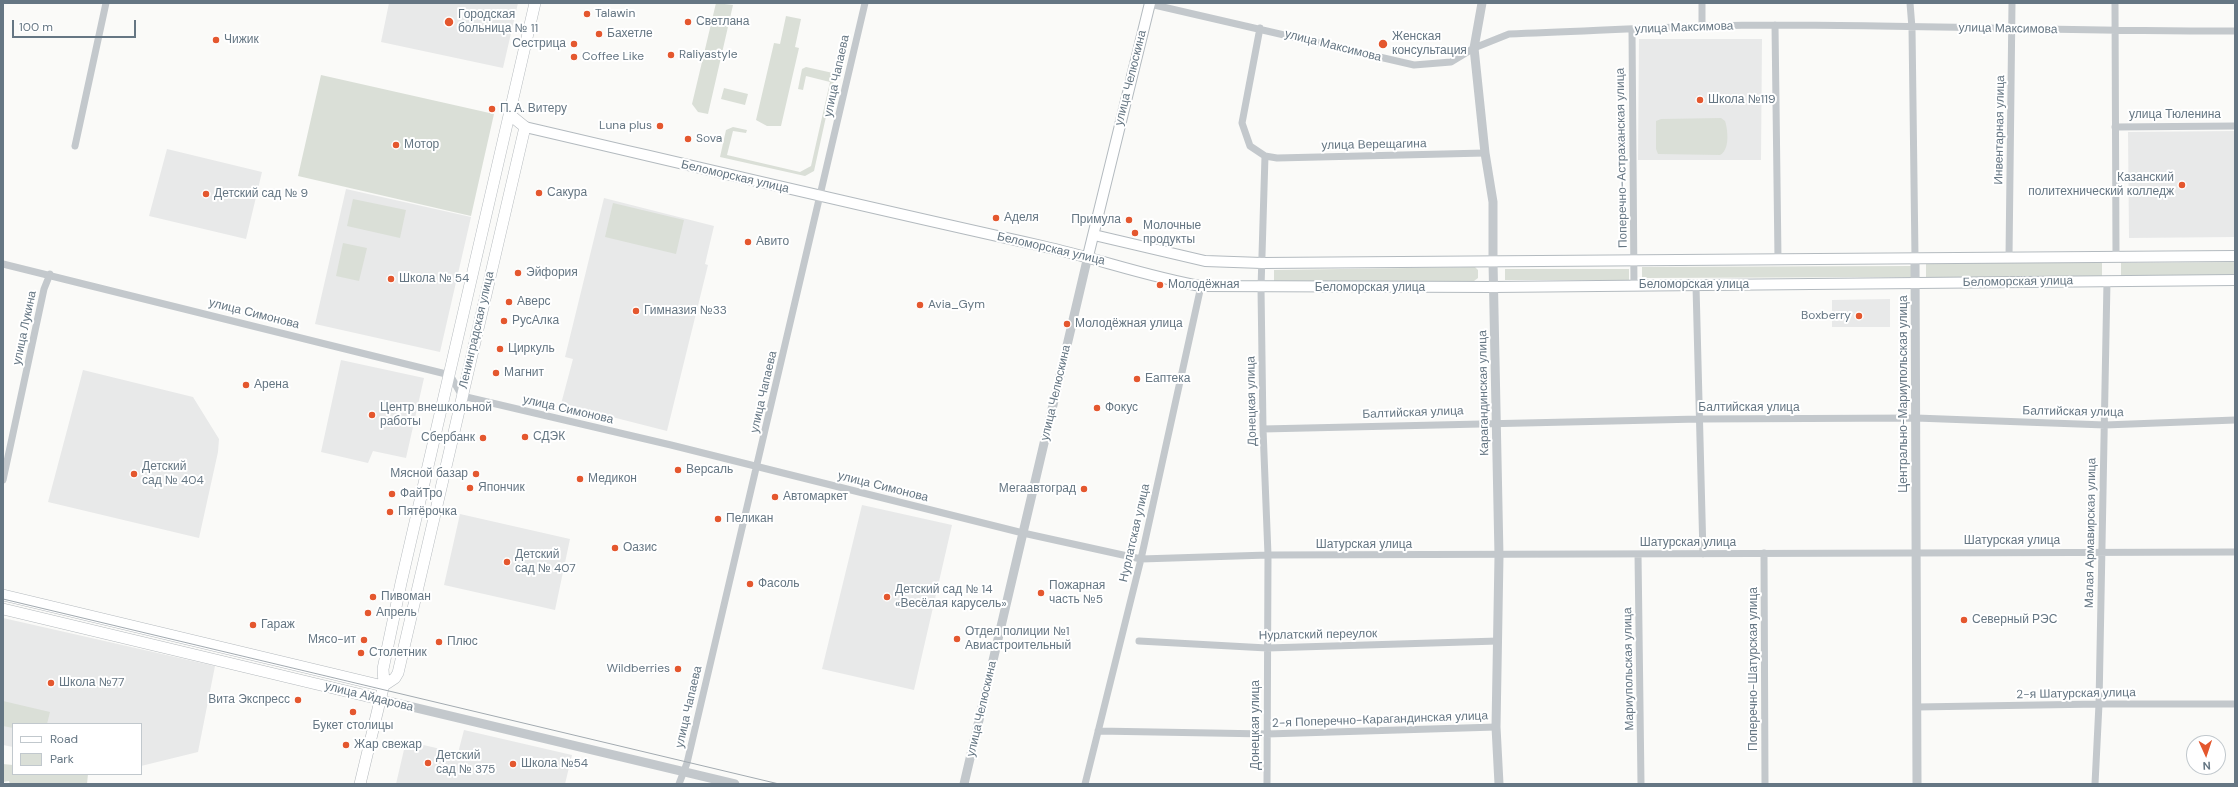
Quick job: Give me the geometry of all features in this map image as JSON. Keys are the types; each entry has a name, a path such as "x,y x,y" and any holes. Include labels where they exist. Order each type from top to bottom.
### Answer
{"main road":[{"name":"Ленинградская улица","path":"360,784 383,686 383,669 401,583 535,3"},
{"name":"улица Челюскина","path":"1088,256 1149,3"},
{"path":"509,114 525,127"},
{"name":"Ленинградская улица","path":"383,686 395,678 398,673 525,127"},
{"name":"Беломорская улица","path":"525,127 820,196 1088,256 1163,278 1201,286 1261,288 1696,286 2235,280"},
{"name":"Беломорская улица","path":"1094,235 1205,262 1492,262 1915,257 2235,256"},
{"name":"улица Айдарова","path":"3,595 383,686"},
{"name":"улица Айдарова","path":"3,609 379,699"}],"street":[{"path":"75,146 106,3"},
{"name":"улица Чапаева","path":"679,784 682,772 687,763 865,3"},
{"name":"улица Максимова","path":"1149,3 1260,28 1394,62 1414,65 1451,62 1474,48 1509,34 1775,25 2115,31 2235,31"},
{"name":"Карагандинская улица","path":"1482,3 1474,48 1485,153 1493,202 1492,262 1498,422 1500,556 1496,727 1499,784"},
{"path":"1702,3 1702,27"},
{"name":"Центрально-Мариупольская улица","path":"1910,3 1912,28 1915,257 1917,784"},
{"name":"Инвентарная улица","path":"2009,257 2012,3"},
{"path":"2115,3 2116,256"},
{"path":"1775,25 1778,259"},
{"path":"1260,28 1242,123 1250,146 1265,156"},
{"name":"Поперечно-Астраханская улица","path":"1632,30 1634,286"},
{"name":"улица Тюленина","path":"2115,127 2235,126"},
{"name":"улица Верещагина","path":"1265,156 1277,158 1485,153"},
{"name":"Донецкая улица","path":"1265,156 1261,288 1263,429 1268,555 1268,784"},
{"name":"улица Челюскина","path":"964,784 1088,256"},
{"name":"улица Симонова","path":"3,264 50,274 450,375"},
{"name":"улица Лукина","path":"3,480 44,289 50,274"},
{"name":"Малая Армавирская улица","path":"2095,784 2099,704 2107,281"},
{"name":"Нурлатская улица","path":"1085,784 1141,559 1201,286"},
{"path":"1696,286 1703,554"},
{"path":"450,375 462,396"},
{"name":"улица Симонова","path":"462,396 671,445 757,468 1023,533 1141,559"},
{"name":"Балтийская улица","path":"1263,429 1498,422 1700,419 1916,418 2105,425 2235,420"},
{"name":"Шатурская улица","path":"1141,559 1268,555 1500,556 1764,553 2235,552"},
{"name":"Поперечно-Шатурская улица","path":"1764,553 1766,784"},
{"name":"Мариупольская улица","path":"1638,554 1641,784"},
{"name":"Нурлатский переулок","path":"1139,641 1267,648 1498,641"},
{"name":"улица Айдарова","path":"379,699 735,784"},
{"name":"2-я Шатурская улица","path":"1917,707 2099,704 2235,704"},
{"name":"2-я Поперечно-Карагандинская улица","path":"1098,731 1267,734 1496,727"}],"shaded area":[{"name":"Городская больница № 11","path":"389,3 518,3 503,68 381,42"},
{"name":"Школа №119","path":"1639,39 1762,39 1761,160 1638,160"},
{"name":"Казанский политехнический колледж","path":"2235,131 2235,237 2129,238 2128,132"},
{"name":"Детский сад № 9","path":"167,149 262,172 246,239 149,216"},
{"name":"Школа № 54","path":"346,189 471,217 440,352 315,324"},
{"name":"Гимназия №33","path":"604,198 714,226 705,264 708,265 667,431 561,404 573,359 565,357"},
{"path":"1890,299 1890,327 1832,327 1832,300"},
{"name":"Центр внешкольной работы","path":"341,360 424,378 406,458 373,451 368,463 321,452"},
{"name":"Детский сад № 404","path":"83,370 193,397 219,439 218,452 199,538 48,502"},
{"name":"Детский сад № 14 «Весёлая карусель»","path":"862,505 952,525 914,690 822,669"},
{"name":"Детский сад № 407","path":"460,514 570,539 555,610 444,585"},
{"path":"3,618 215,666 198,752 142,766 142,723 12,723 12,747 3,745"},
{"name":"Школа №54","path":"464,730 572,755 565,784 396,784 406,741 458,753"}],"green space":[{"path":"716,3 733,5 708,114 698,112 692,104"},
{"path":"786,16 801,19 795,47 799,48 781,126 767,126 756,120 774,43 780,44"},
{"path":"806,67 833,73 835,76 814,171 805,176 720,157 726,130 733,127 747,130 746,133 733,131 727,155 800,172 811,166 830,82 806,76 803,90 798,89 802,69"},
{"name":"Мотор","path":"321,75 494,114 471,216 298,176"},
{"path":"724,88 748,94 745,105 721,99"},
{"path":"1721,118 1725,121 1727,129 1727,144 1720,155 1658,154 1656,149 1656,121 1661,119"},
{"path":"353,199 406,210 400,238 347,226"},
{"path":"613,203 684,220 676,254 605,237"},
{"path":"343,243 367,248 359,281 336,276"},
{"path":"1926,262 2102,262 2102,277 1926,278"},
{"path":"2235,262 2235,275 2121,277 2121,263"},
{"path":"1911,266 1911,277 1642,278 1642,267"},
{"path":"1475,267 1478,270 1478,278 1474,281 1274,282 1274,270"},
{"path":"1505,269 1629,269 1629,280 1505,280"},
{"path":"3,701 50,712 47,723 12,723 12,728 3,726"},
{"path":"3,764 12,765 12,775 88,775 87,784 10,784 9,781 3,782"}],"tram line":[{"path":"3,599 779,784"}],"place":[{"name":"Talawin","path":"587,14"},
{"name":"Городская больница № 11","path":"449,22"},
{"name":"Светлана","path":"688,22"},
{"name":"Бахетле","path":"599,34"},
{"name":"Чижик","path":"216,40"},
{"name":"Сестрица","path":"574,44"},
{"name":"Женская консультация","path":"1383,44"},
{"name":"Raliyastyle","path":"671,55"},
{"name":"Coffee Like","path":"574,57"},
{"name":"Школа №119","path":"1700,100"},
{"name":"П. А. Витеру","path":"492,109"},
{"name":"Luna plus","path":"660,126"},
{"name":"Sova","path":"688,139"},
{"name":"Мотор","path":"396,145"},
{"name":"Казанский политехнический колледж","path":"2182,185"},
{"name":"Сакура","path":"539,193"},
{"name":"Детский сад № 9","path":"206,194"},
{"name":"Аделя","path":"996,218"},
{"name":"Примула","path":"1129,220"},
{"name":"Молочные продукты","path":"1135,233"},
{"name":"Авито","path":"748,242"},
{"name":"Эйфория","path":"518,273"},
{"name":"Школа № 54","path":"391,279"},
{"name":"Молодёжная","path":"1160,285"},
{"name":"Аверс","path":"509,302"},
{"name":"Avia_Gym","path":"920,305"},
{"name":"Гимназия №33","path":"636,311"},
{"name":"Boxberry","path":"1859,316"},
{"name":"РусАлка","path":"504,321"},
{"name":"Молодёжная улица","path":"1067,324"},
{"name":"Циркуль","path":"500,349"},
{"name":"Магнит","path":"496,373"},
{"name":"Еаптека","path":"1137,379"},
{"name":"Арена","path":"246,385"},
{"name":"Фокус","path":"1097,408"},
{"name":"Центр внешкольной работы","path":"372,415"},
{"name":"СДЭК","path":"525,437"},
{"name":"Сбербанк","path":"483,438"},
{"name":"Версаль","path":"678,470"},
{"name":"Детский сад № 404","path":"134,474"},
{"name":"Мясной базар","path":"476,474"},
{"name":"Медикон","path":"580,479"},
{"name":"Япончик","path":"470,488"},
{"name":"Мегаавтоград","path":"1084,489"},
{"name":"ФайТро","path":"392,494"},
{"name":"Автомаркет","path":"775,497"},
{"name":"Пятёрочка","path":"390,512"},
{"name":"Пеликан","path":"718,519"},
{"name":"Оазис","path":"615,548"},
{"name":"Детский сад № 407","path":"507,562"},
{"name":"Фасоль","path":"750,584"},
{"name":"Пожарная часть №5","path":"1041,593"},
{"name":"Пивоман","path":"373,597"},
{"name":"Детский сад № 14 «Весёлая карусель»","path":"887,597"},
{"name":"Апрель","path":"368,613"},
{"name":"Северный РЭС","path":"1964,620"},
{"name":"Гараж","path":"253,625"},
{"name":"Отдел полиции №1 Авиастроительный","path":"957,639"},
{"name":"Мясо-ит","path":"364,640"},
{"name":"Плюс","path":"439,642"},
{"name":"Столетник","path":"361,653"},
{"name":"Wildberries","path":"678,669"},
{"name":"Школа №77","path":"51,683"},
{"name":"Вита Экспресс","path":"298,700"},
{"name":"Букет столицы","path":"353,712"},
{"name":"Жар свежар","path":"346,745"},
{"name":"Детский сад № 375","path":"428,763"},
{"name":"Школа №54","path":"513,764"}]}
